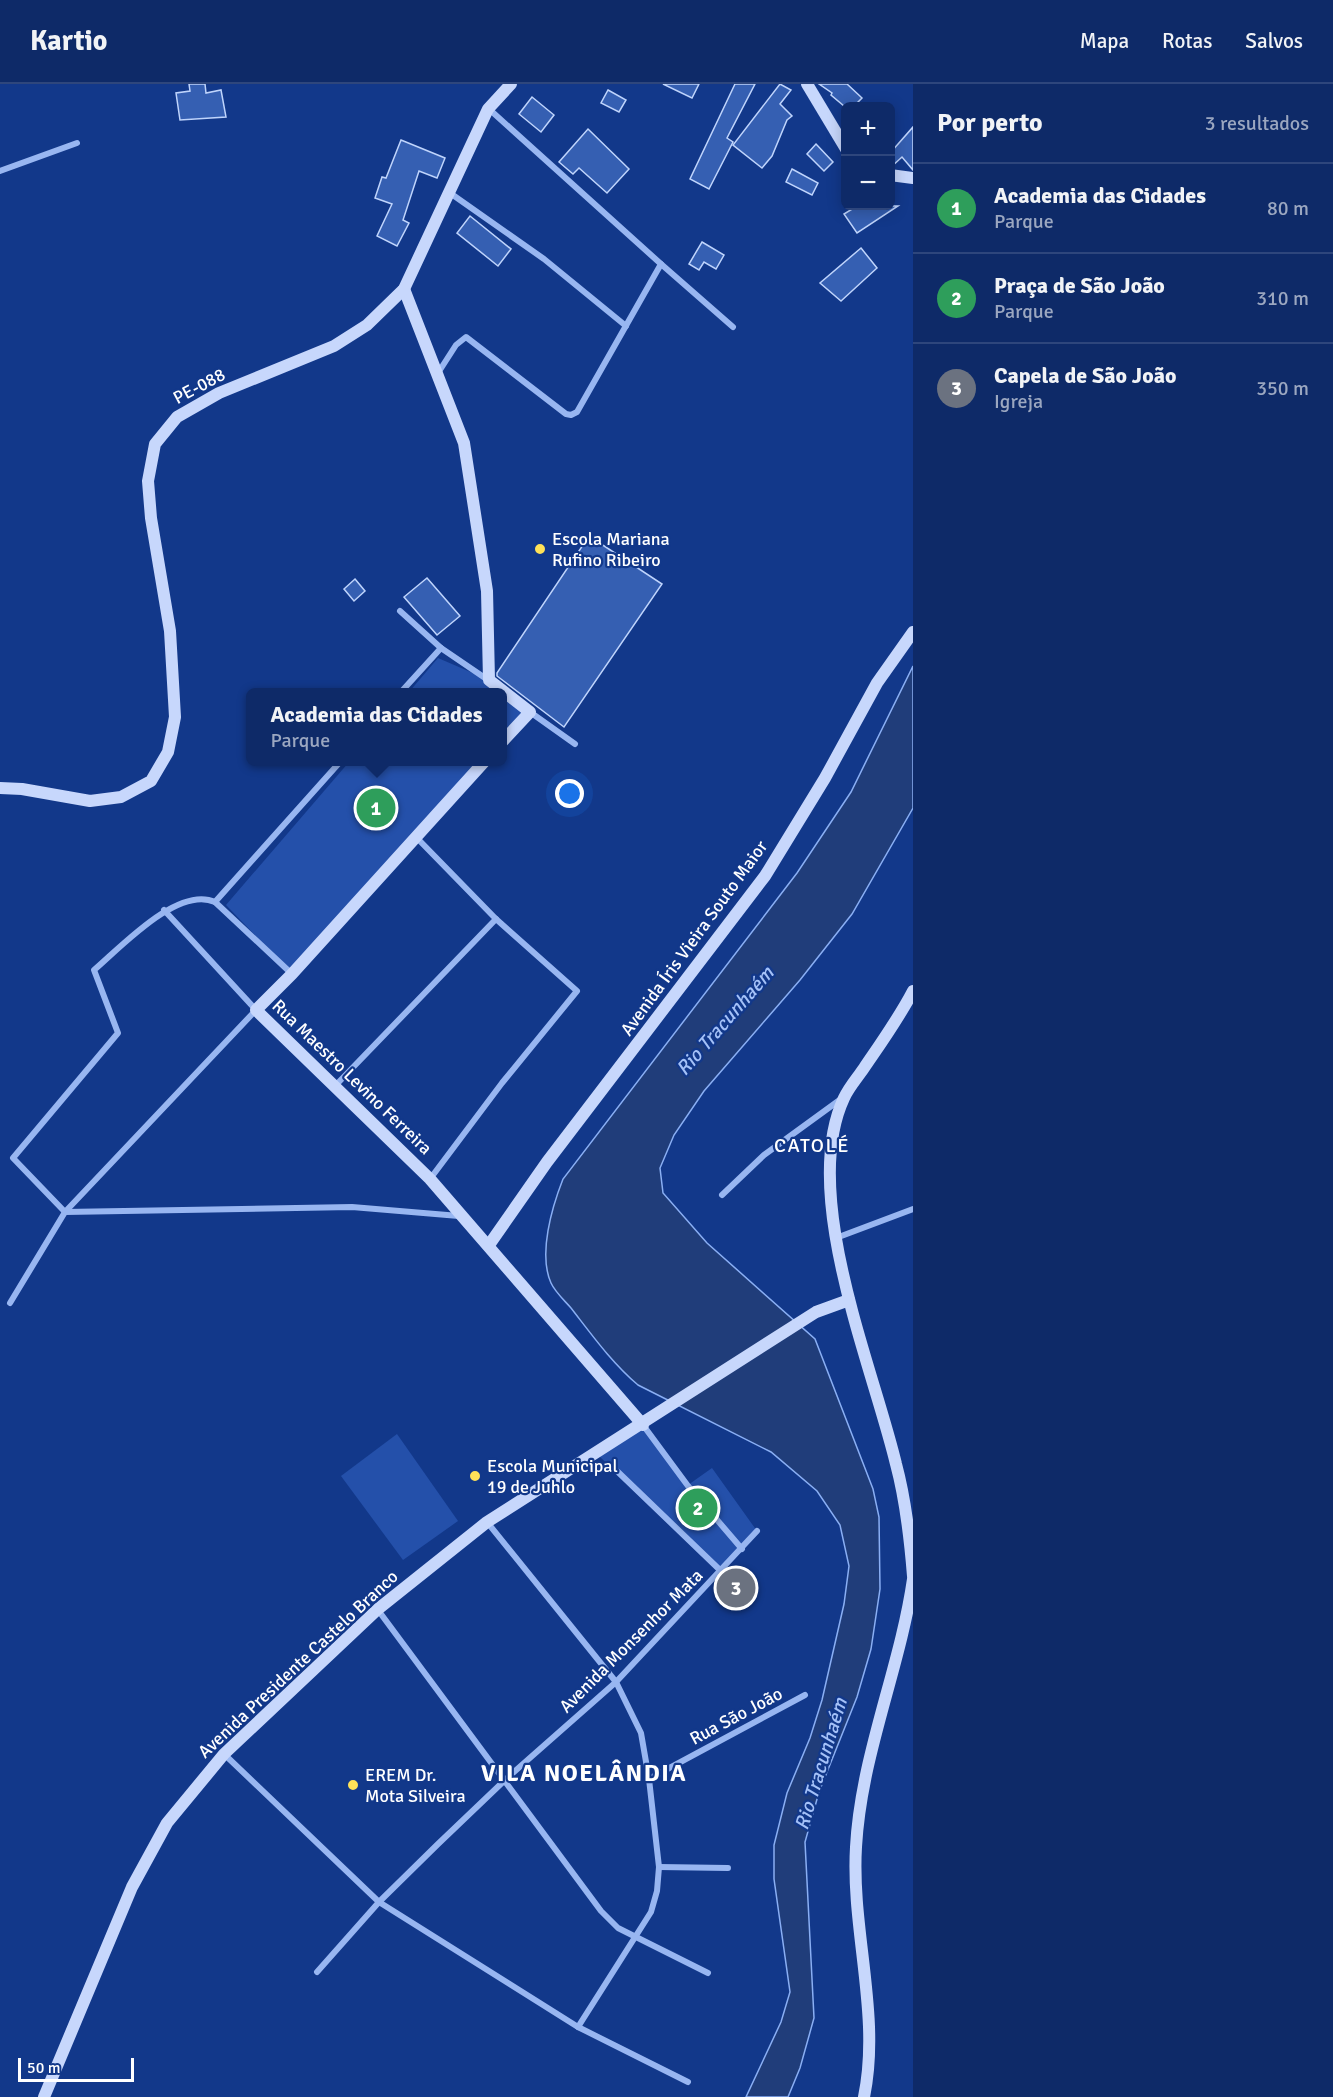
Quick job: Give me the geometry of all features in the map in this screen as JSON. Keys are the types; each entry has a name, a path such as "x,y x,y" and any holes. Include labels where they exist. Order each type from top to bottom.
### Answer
{"street":[{"name":"PE-088","path":"0,788 22,789 90,801 121,797 151,781 168,752 174,717 170,631 150,518 148,481 155,444 177,417 219,393 334,346 367,325 404,289 488,109 511,84"},
{"path":"807,84 841,141"},
{"path":"488,109 733,327"},
{"path":"0,171 77,143"},
{"path":"895,176 913,178"},
{"path":"450,193 543,259 626,326"},
{"path":"438,374 456,345 466,337 566,414 571,415 577,412 662,264"},
{"path":"404,289 464,443 487,591 489,680"},
{"path":"400,611 441,648 499,688"},
{"name":"Avenida Íris Vieira Souto Maior","path":"489,1245 504,1221 765,876 825,778 876,683 913,632"},
{"path":"405,688 441,648"},
{"path":"507,694 574,744"},
{"path":"507,737 530,712"},
{"path":"215,902 336,766"},
{"name":"Rua Maestro Levino Ferreira","path":"480,766 292,974 256,1010 430,1179 643,1425"},
{"path":"415,836 496,919 577,991 502,1083 430,1179"},
{"path":"292,974 215,902 199,900 164,910 94,970 118,1033 13,1158 65,1212 352,1207 463,1216"},
{"path":"10,1303 65,1212 256,1010 164,910"},
{"path":"335,1086 496,919"},
{"path":"864,2097 869,2075 868,2022 856,1903 855,1849 859,1808 907,1624 913,1578 910,1532 897,1464 849,1300 836,1238 831,1152 844,1097 913,991"},
{"path":"722,1195 764,1155 844,1097"},
{"path":"836,1238 913,1209"},
{"name":"Avenida Presidente Castelo Branco","path":"44,2097 132,1887 167,1823 224,1754 378,1609 488,1522 643,1425 816,1312 849,1300"},
{"path":"643,1425 688,1486 742,1549"},
{"path":"618,1472 722,1572"},
{"path":"488,1522 616,1682 645,1744 658,1868 657,1891 651,1912 636,1938 578,2027"},
{"name":"Avenida Monsenhor Mata","path":"317,1972 379,1902 506,1779 616,1682 722,1572 758,1531"},
{"path":"378,1609 411,1658 506,1779 601,1911 618,1928 708,1973"},
{"name":"Rua São João","path":"650,1779 805,1695"},
{"path":"224,1754 379,1902 578,2027 688,2082"},
{"path":"658,1868 728,1868"}],"shaded area":[{"path":"438,658 489,680 499,688 412,688"},
{"path":"507,694 530,712 507,737"},
{"path":"346,766 481,766 292,974 226,905"},
{"path":"644,1427 688,1485 712,1468 757,1531 722,1572 599,1456"},
{"path":"397,1434 458,1521 403,1560 341,1476"}],"water":[{"name":"Rio Tracunhaém","path":"913,666 913,808 852,914 800,980 704,1091 674,1135 660,1168 663,1193 707,1243 815,1339 873,1489 879,1517 880,1589 871,1649 857,1697 819,1792 805,1842 814,2018 800,2068 788,2097 746,2097 781,2022 790,1992 774,1879 774,1845 787,1793 810,1738 822,1700 844,1604 849,1566 840,1525 817,1491 771,1452 638,1385 603,1348 551,1283 547,1271 546,1245 551,1217 563,1179 797,873 851,792"}],"building":[{"path":"189,84 205,84 206,93 221,90 226,117 180,120 176,93 190,91"},
{"path":"663,84 699,84 692,98"},
{"path":"735,84 755,84 727,138 733,142 709,189 690,179"},
{"path":"780,84 791,90 780,104 792,116 787,120 772,156 762,168 733,145"},
{"path":"819,84 847,84 862,98 858,102 841,103 831,95 832,93"},
{"path":"608,90 626,100 619,112 601,103"},
{"path":"532,97 554,115 541,132 519,114"},
{"path":"913,127 913,170 902,157 895,163 895,147"},
{"path":"588,129 629,169 607,193 579,168 573,174 559,162"},
{"path":"401,140 445,158 437,178 419,171 403,220 409,223 397,246 377,236 392,204 375,198 382,177 386,178"},
{"path":"816,144 833,162 824,171 807,154"},
{"path":"792,169 818,183 812,195 786,182"},
{"path":"850,210 892,210 857,233 844,214"},
{"path":"470,216 511,249 498,266 457,233"},
{"path":"702,242 724,255 716,269 704,262 699,270 689,264"},
{"path":"861,248 877,268 841,301 820,283"},
{"path":"589,536 662,584 564,727 497,676 497,673"},
{"path":"427,578 460,616 437,635 404,597"},
{"path":"355,579 365,591 354,601 344,589"}],"place":[{"name":"Escola Mariana Rufino Ribeiro","path":"540,549"},
{"name":"Academia das Cidades","path":"376,808"},
{"name":"Escola Municipal 19 de Juhlo","path":"475,1476"},
{"name":"Praça de São João","path":"698,1508"},
{"name":"Capela de São João","path":"736,1588"},
{"name":"EREM Dr. Mota Silveira","path":"353,1785"}],"district":[{"name":"CATOLÉ","path":"812,1145"},
{"name":"VILA NOELÂNDIA","path":"584,1773"}]}
